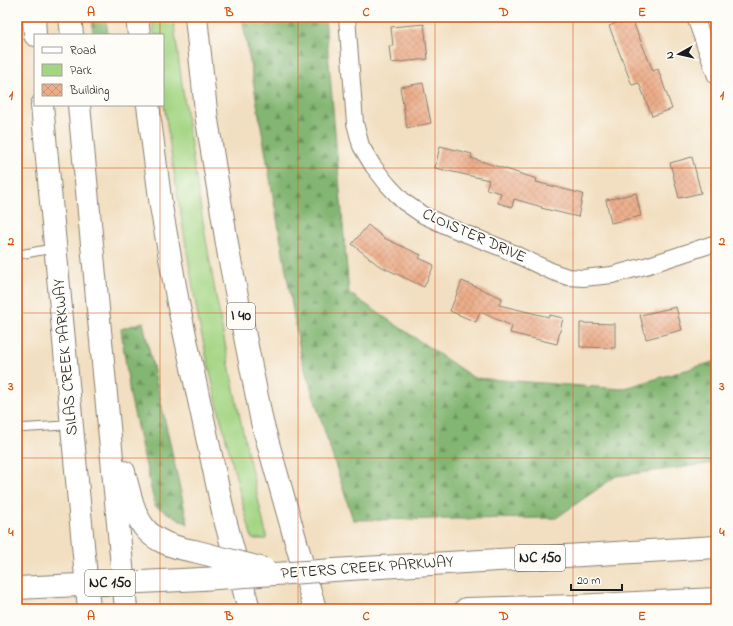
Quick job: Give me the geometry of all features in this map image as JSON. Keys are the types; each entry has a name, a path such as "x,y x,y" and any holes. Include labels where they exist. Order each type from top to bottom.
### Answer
{"main road":[{"path":"34,17 35,34"},
{"path":"70,17 72,34"},
{"path":"137,17 139,34"},
{"name":"I 40","path":"196,17 207,120 228,248 262,422 315,609"},
{"name":"SILAS CREEK PARKWAY","path":"42,106 89,609"},
{"path":"79,106 126,609"},
{"path":"148,106 161,206 178,303 224,516 249,609"},
{"path":"106,396 135,513 144,527 156,538 176,548 194,551 282,573"},
{"name":"PETERS CREEK PARKWAY","path":"17,588 202,579 364,568 716,548"},
{"path":"466,609 628,606 716,599"}],"street":[{"name":"CLOISTER DRIVE","path":"347,17 355,123 360,146 388,185 404,202 423,215 451,228 502,248 553,272 575,278 612,274 642,267 716,243"},
{"path":"695,17 716,76"}],"lane":[{"path":"17,255 56,248"},
{"path":"24,428 72,425"}],"green space":[{"path":"92,17 106,17 108,34 93,34"},
{"path":"152,17 173,17 205,234 238,408 267,539 252,539 220,416 199,323 164,104 164,34 154,34"},
{"path":"242,17 325,17 349,293 474,378 622,389 716,361 716,463 616,476 556,518 353,520 301,357"},
{"path":"143,322 188,524 155,506 130,395 121,329"}],"building":[{"path":"631,17 653,71 658,69 672,109 652,116 639,83 632,85 609,26"},
{"path":"424,24 428,59 391,63 389,46 393,46 391,27"},
{"path":"423,83 431,123 407,128 400,87"},
{"path":"440,146 472,154 471,158 537,179 536,182 583,194 578,217 541,208 542,207 514,199 512,207 498,203 501,193 486,189 489,180 435,168"},
{"path":"692,157 701,193 679,198 670,163"},
{"path":"636,193 641,216 611,223 606,200"},
{"path":"368,225 384,238 421,255 419,258 434,265 424,287 378,265 352,244"},
{"path":"462,281 502,298 499,305 549,317 550,315 563,318 557,344 510,333 512,326 480,312 476,322 450,311"},
{"path":"676,307 682,330 646,339 640,315"},
{"path":"580,323 615,324 615,348 580,347"}]}
